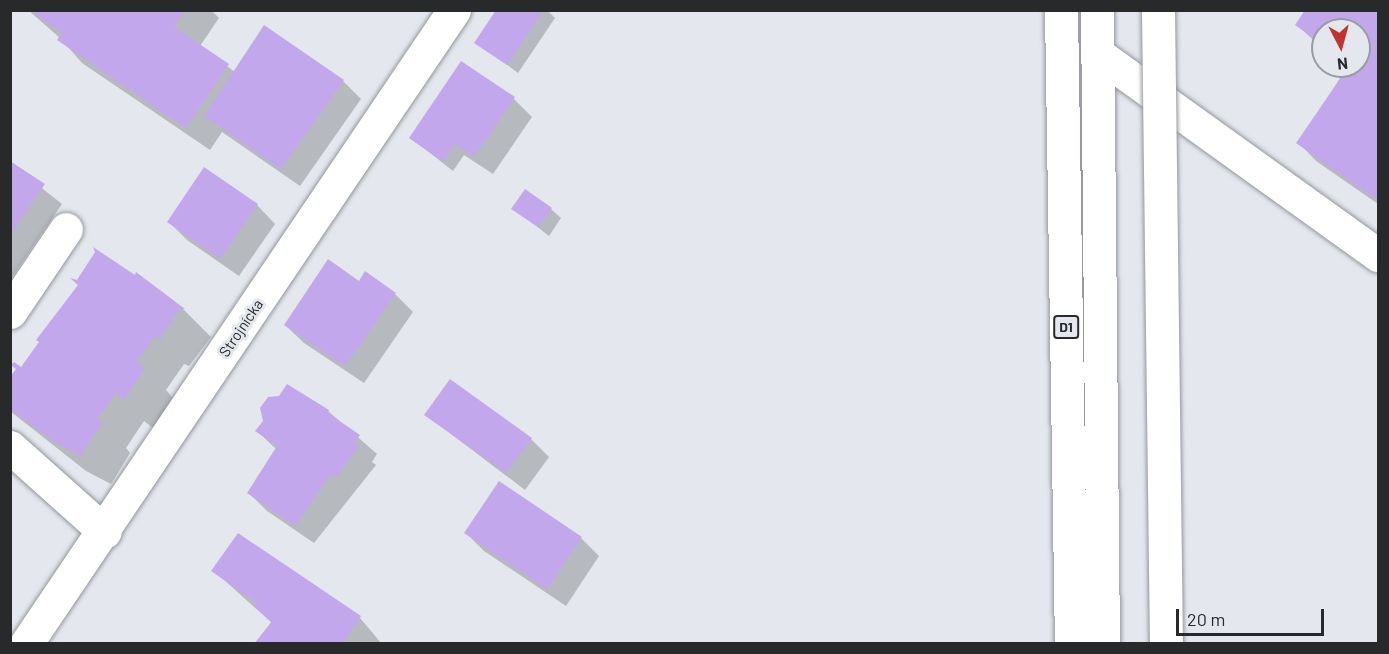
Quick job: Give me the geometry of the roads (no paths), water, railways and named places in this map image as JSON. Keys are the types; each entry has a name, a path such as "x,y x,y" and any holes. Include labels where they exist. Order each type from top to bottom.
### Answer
{"main road":[{"name":"Strojnícka","path":"26,644 105,532 454,10"},
{"name":"D1","path":"1061,10 1071,644"},
{"path":"1097,10 1103,644"},
{"path":"1158,10 1167,644"},
{"path":"1098,54 1378,255"},
{"path":"10,312 66,229"},
{"path":"10,447 105,532"}]}
